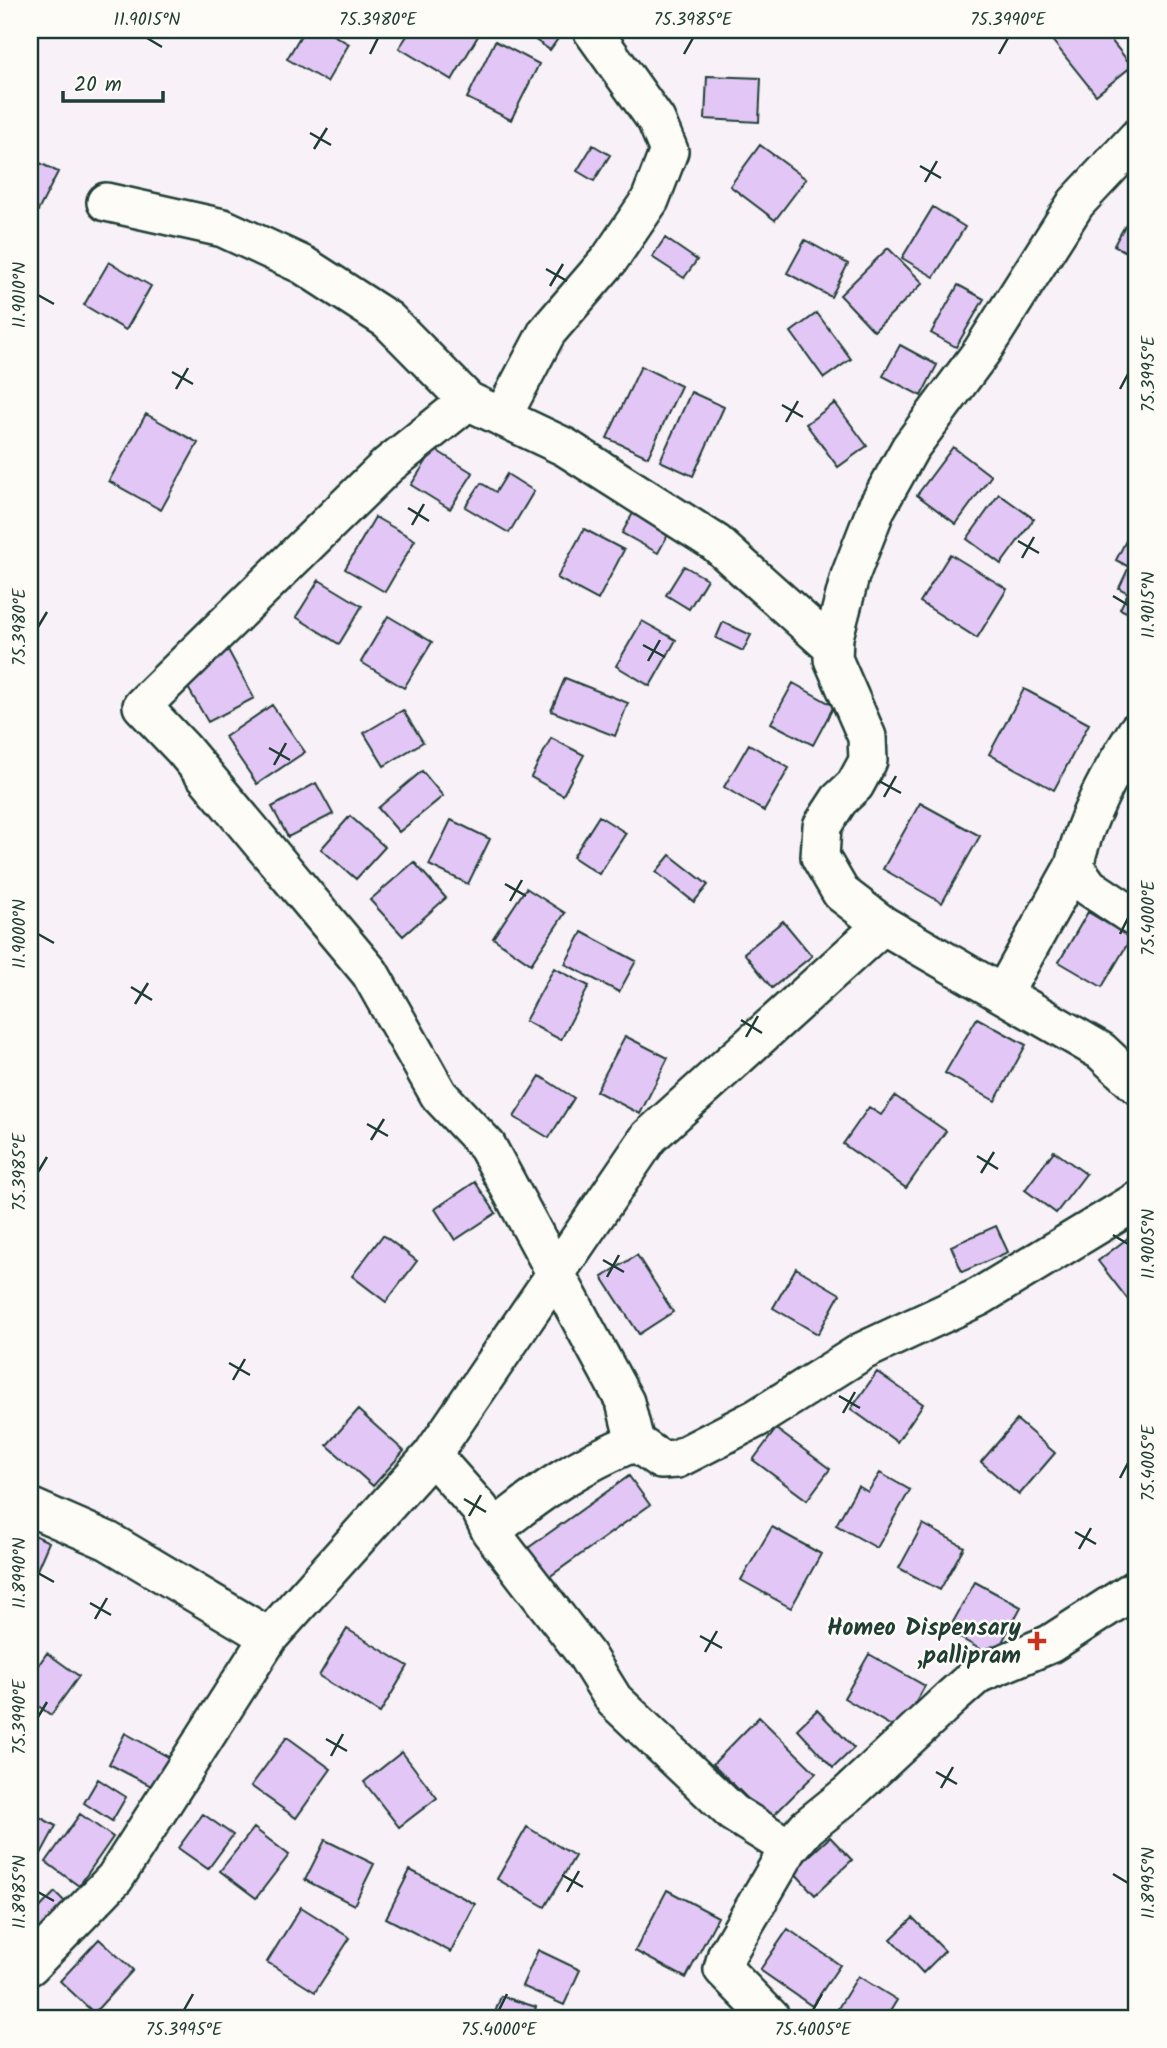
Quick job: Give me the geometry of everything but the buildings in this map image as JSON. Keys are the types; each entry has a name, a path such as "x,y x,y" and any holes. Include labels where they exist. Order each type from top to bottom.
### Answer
{"street":[{"path":"502,417 547,331 609,260 650,200 668,151 656,120 592,30"},
{"path":"1137,138 1076,203 982,351 910,448 876,509 850,576 833,659 867,737 868,761 855,785 839,800 822,827 820,857 841,893 883,925 1101,1051 1137,1085"},
{"path":"106,202 223,228 303,264 388,320 468,401 565,447 716,543 834,648"},
{"path":"468,401 388,465 142,706 183,749 370,973 439,1095 487,1146 625,1402 635,1442 661,1460 677,1459 757,1418 863,1351 979,1297 1137,1201"},
{"path":"1003,993 1074,866 1081,838 1118,760 1137,732"},
{"path":"1074,866 1089,887 1137,919"},
{"path":"30,1966 116,1878 269,1637 432,1455 649,1138 883,925"},
{"path":"491,1532 561,1477 635,1442"},
{"path":"432,1455 480,1509 491,1532 586,1655 614,1700 733,1813 789,1848"},
{"path":"30,1507 108,1541 269,1637"},
{"path":"771,2018 723,1969 727,1954 789,1848 807,1827 848,1794 978,1674 1051,1644 1137,1588"}],"place":[{"name":"Homeo Dispensary ,pallipram","path":"1037,1641"}]}
